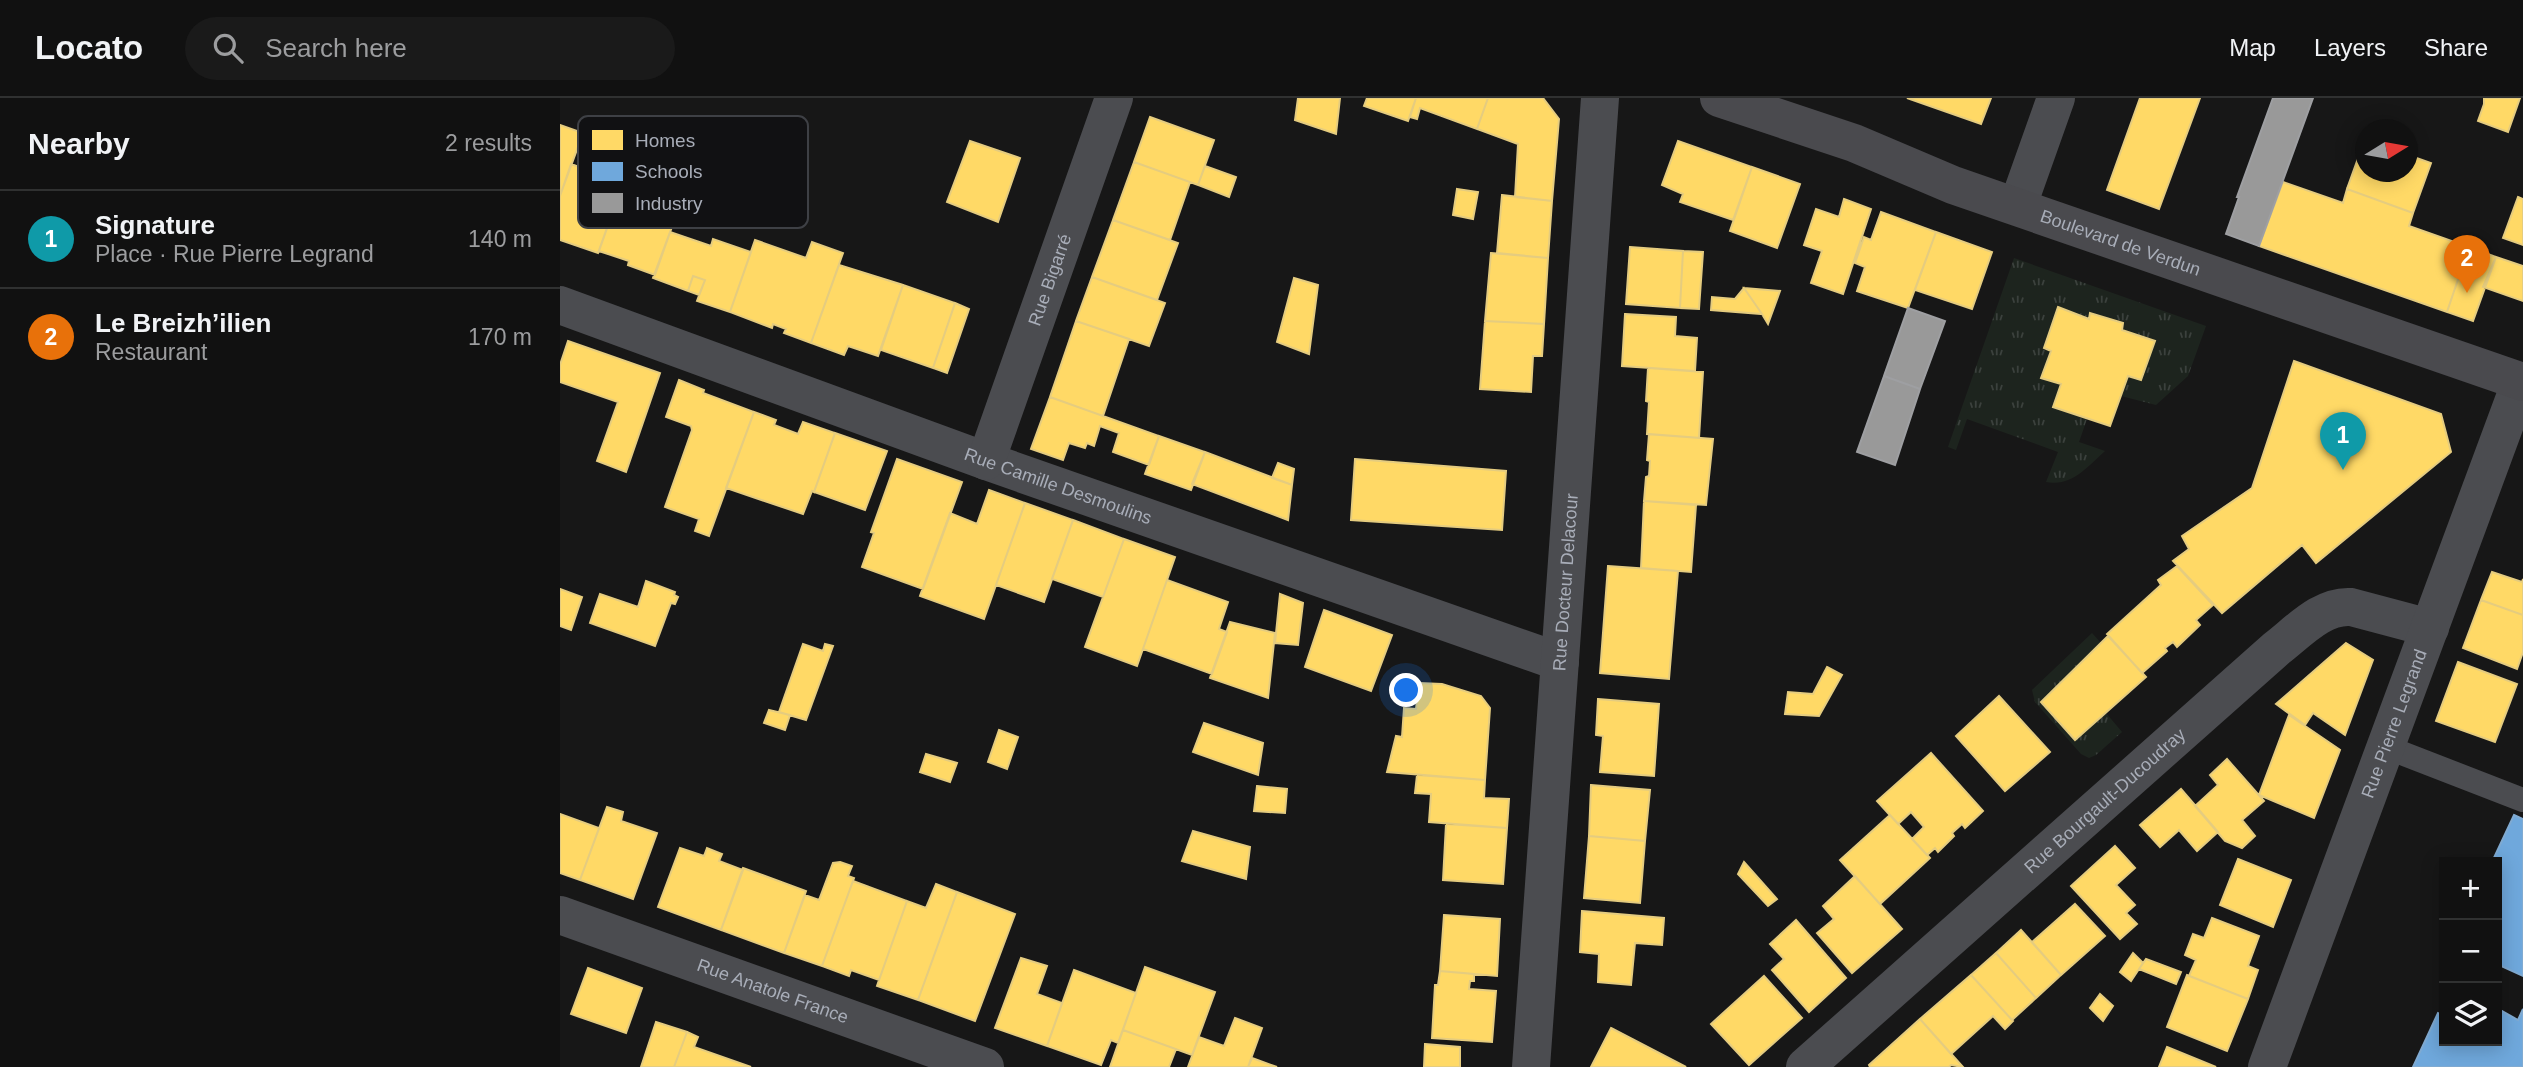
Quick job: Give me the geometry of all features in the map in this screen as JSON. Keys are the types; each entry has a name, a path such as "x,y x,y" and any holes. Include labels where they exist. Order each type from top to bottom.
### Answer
{"main road":[{"name":"Boulevard de Verdun","path":"1719,98 1854,144 1953,185 2018,205 2522,382"}],"street":[{"name":"Rue Bigarré","path":"986,461 1114,98"},
{"name":"Rue Docteur Delacour","path":"1531,1067 1600,98"},
{"path":"2018,205 2056,98"},
{"name":"Rue Camille Desmoulins","path":"560,305 986,461 1560,662"},
{"name":"Rue Pierre Legrand","path":"2267,1067 2522,382"},
{"name":"Rue Bourgault-Ducoudray","path":"1804,1067 2277,648 2327,610 2339,606 2351,607 2430,628"},
{"name":"Rue Anatole France","path":"560,915 985,1067"}],"lane":[{"path":"2386,747 2523,800"}],"green space":[{"path":"2014,258 2206,326 2188,376 2156,405 2121,396 2128,376 2141,380 2155,341 2122,330 2122,323 2090,313 2089,319 2058,308 2044,348 2051,351 2042,378 2061,384 2053,407 2087,419 2079,442 2105,451 2085,469 2064,482 2046,482 2058,452 1967,419 1956,450 1948,447"},
{"path":"2092,633 2101,643 2041,702 2075,739 2106,713 2122,732 2089,758 2081,754 2035,702 2032,690"}],"building: Homes":[{"path":"1298,98 1340,98 1336,134 1295,120"},
{"path":"1367,98 1416,98 1408,121 1364,106"},
{"path":"1416,98 1488,98 1477,129 1420,108 1417,119 1410,117"},
{"path":"1488,98 1543,98 1559,119 1552,201 1515,197 1518,144 1477,129"},
{"path":"1907,98 1991,98 1981,124"},
{"path":"2140,98 2200,98 2159,209 2107,190"},
{"path":"2484,98 2520,98 2508,132 2478,121"},
{"path":"1150,117 1214,140 1198,185 1134,162"},
{"path":"560,125 578,131 578,147 560,196"},
{"path":"970,141 1020,158 998,222 947,202"},
{"path":"1678,141 1752,167 1733,220 1680,202 1683,194 1662,185"},
{"path":"2418,158 2431,163 2413,213 2347,189 2355,167 2355,182 2418,182"},
{"path":"1134,162 1190,182 1170,240 1113,220"},
{"path":"571,164 578,167 578,228 607,228 598,253 560,240 560,196"},
{"path":"1205,166 1236,177 1229,197 1198,185"},
{"path":"1752,167 1800,184 1777,248 1730,231"},
{"path":"2283,182 2343,203 2347,189 2413,213 2409,226 2469,247 2447,312 2259,246"},
{"path":"1457,189 1478,192 1473,219 1453,215"},
{"path":"1502,195 1552,201 1548,258 1497,253"},
{"path":"2518,197 2523,199 2523,245 2503,238"},
{"path":"1844,199 1871,209 1843,294 1811,283 1822,251 1804,245 1816,209 1839,217"},
{"path":"1881,212 1936,232 1908,308 1857,291 1865,267 1855,263 1864,237 1871,240"},
{"path":"1113,220 1178,243 1157,300 1092,277"},
{"path":"607,228 672,228 655,275 628,265 629,261 599,251"},
{"path":"670,232 711,246 713,239 751,252 730,312 697,301 705,280 693,276 688,291 653,278"},
{"path":"1936,232 1992,252 1972,309 1915,290"},
{"path":"755,240 806,258 812,242 843,253 811,343 784,333 786,329 773,324 772,328 730,312"},
{"path":"1630,247 1683,251 1680,308 1626,304"},
{"path":"2469,247 2496,257 2473,321 2447,312"},
{"path":"1683,251 1703,252 1699,309 1680,308"},
{"path":"1491,253 1548,258 1544,324 1485,321"},
{"path":"2496,257 2523,266 2523,301 2483,287"},
{"path":"839,265 903,285 878,356 848,346 844,355 811,343"},
{"path":"693,276 705,280 699,295 688,291"},
{"path":"1092,277 1165,303 1149,346 1076,321"},
{"path":"1294,278 1318,285 1309,354 1277,342"},
{"path":"903,285 955,303 933,368 881,350"},
{"path":"1744,288 1762,314 1711,310 1712,297 1735,299"},
{"path":"1744,288 1780,291 1768,324 1762,314"},
{"path":"955,303 969,309 947,373 933,368"},
{"path":"2058,307 2089,319 2090,313 2123,323 2122,330 2155,341 2141,380 2128,376 2110,426 2053,407 2061,384 2041,378 2051,351 2044,348"},
{"path":"1625,314 1676,317 1675,336 1697,338 1695,371 1622,366"},
{"path":"1076,321 1129,339 1103,416 1050,397"},
{"path":"1485,321 1544,324 1542,356 1533,356 1531,392 1480,389"},
{"path":"568,341 660,373 626,472 597,461 618,402 560,382 560,365"},
{"path":"2294,361 2441,414 2451,452 2316,563 2302,545 2222,613 2173,561 2189,549 2182,536 2252,488"},
{"path":"1648,368 1703,372 1699,438 1647,434"},
{"path":"679,380 704,390 703,393 754,412 709,536 695,531 699,519 665,507 692,430 691,426 666,417"},
{"path":"1050,397 1159,436 1149,465 1113,452 1119,433 1100,426 1094,446 1087,443 1085,448 1069,443 1063,460 1031,449"},
{"path":"754,412 776,420 774,425 798,434 803,422 835,433 814,492 812,491 803,514 726,488"},
{"path":"835,433 887,451 865,510 814,492"},
{"path":"1649,434 1713,439 1706,505 1644,501 1646,477 1649,476"},
{"path":"1159,436 1205,452 1191,490 1145,474"},
{"path":"1205,452 1292,485 1288,520 1192,484"},
{"path":"897,459 962,482 923,589 862,567 874,533 871,532"},
{"path":"1355,459 1506,471 1502,530 1351,520"},
{"path":"1278,463 1294,469 1292,485 1272,478"},
{"path":"989,490 1025,503 984,619 920,596 950,513 977,524"},
{"path":"1644,501 1696,505 1691,572 1641,568"},
{"path":"1025,503 1073,520 1044,602 996,585"},
{"path":"1073,520 1124,539 1103,597 1052,579"},
{"path":"1124,539 1175,557 1137,666 1085,647"},
{"path":"1608,566 1678,571 1669,679 1600,673"},
{"path":"2177,566 2213,605 2196,620 2200,625 2177,647 2173,642 2165,648 2167,651 2142,673 2107,634 2161,585 2158,580"},
{"path":"2492,572 2522,582 2523,579 2523,615 2481,600"},
{"path":"1167,580 1228,602 1219,629 1227,632 1212,674 1143,649"},
{"path":"646,581 675,592 674,595 678,597 675,604 671,603 655,646 590,623 600,594 638,607"},
{"path":"560,589 582,597 571,630 560,626"},
{"path":"1280,594 1303,603 1298,645 1275,643"},
{"path":"2481,600 2523,615 2523,652 2517,669 2463,648"},
{"path":"1324,610 1392,635 1371,691 1305,667"},
{"path":"1230,622 1275,633 1268,698 1210,678"},
{"path":"2108,636 2146,677 2075,740 2041,702"},
{"path":"2346,643 2373,660 2345,735 2313,713 2305,725 2276,704"},
{"path":"803,644 823,651 825,644 833,646 806,720 779,712"},
{"path":"2458,662 2517,684 2495,742 2436,721"},
{"path":"1827,667 1842,675 1819,716 1785,714 1788,692 1813,694"},
{"path":"1419,683 1442,684 1481,696 1490,708 1485,780 1387,772 1396,736 1402,737 1404,708 1416,709"},
{"path":"1999,696 2050,752 2005,791 1956,736"},
{"path":"1598,699 1659,704 1654,776 1600,772 1603,736 1596,735"},
{"path":"769,710 790,715 785,730 764,723"},
{"path":"2289,715 2340,750 2314,818 2259,795"},
{"path":"1204,723 1263,743 1258,775 1193,752"},
{"path":"999,730 1018,737 1007,769 988,762"},
{"path":"1931,753 1983,811 1965,828 1962,824 1952,833 1954,836 1938,852 1935,848 1927,855 1912,839 1924,827 1911,812 1898,824 1877,801"},
{"path":"926,754 957,763 950,782 920,772"},
{"path":"2227,759 2264,801 2242,820 2255,836 2242,848 2225,841 2195,806 2218,785 2210,775"},
{"path":"1417,775 1485,780 1484,798 1509,799 1507,828 1429,822 1431,794 1415,793"},
{"path":"1591,785 1650,790 1645,841 1589,836"},
{"path":"1257,786 1287,789 1285,813 1254,811"},
{"path":"2181,789 2218,832 2197,851 2179,830 2160,847 2140,825"},
{"path":"607,807 623,812 621,821 657,833 633,899 580,880"},
{"path":"560,814 599,828 580,880 560,873"},
{"path":"1890,815 1930,858 1880,904 1840,860"},
{"path":"1446,824 1507,828 1503,884 1443,880"},
{"path":"1193,831 1250,847 1246,879 1182,861"},
{"path":"1589,836 1645,841 1640,903 1584,898"},
{"path":"2115,846 2135,868 2116,885 2135,905 2126,913 2137,924 2120,939 2071,886"},
{"path":"680,848 704,856 707,848 722,854 719,861 743,870 721,930 658,907"},
{"path":"2238,859 2291,880 2273,927 2220,905"},
{"path":"1744,862 1777,899 1768,906 1738,874"},
{"path":"833,863 852,866 848,876 854,878 822,966 784,953 805,895 819,900"},
{"path":"743,868 806,891 784,953 721,930"},
{"path":"1855,876 1902,929 1852,973 1817,933 1834,919 1823,906"},
{"path":"853,881 907,901 879,980 851,970 849,976 822,966"},
{"path":"936,884 957,892 918,1000 877,986 907,901 926,908"},
{"path":"957,892 1015,914 975,1021 918,1000"},
{"path":"2075,904 2105,936 2061,975 2032,942"},
{"path":"1582,911 1664,918 1662,945 1635,943 1631,985 1598,982 1599,954 1580,952"},
{"path":"1444,915 1500,919 1497,976 1440,971"},
{"path":"2212,918 2259,936 2248,966 2258,970 2248,999 2189,976 2196,960 2185,955 2193,934 2204,938"},
{"path":"1796,920 1846,978 1809,1012 1772,970 1784,959 1770,944"},
{"path":"2021,930 2061,975 2036,998 1996,953"},
{"path":"1996,953 2036,998 2012,1020 1971,975"},
{"path":"2133,953 2143,963 2131,981 2120,972"},
{"path":"1021,958 1047,966 1037,994 1062,1003 1047,1046 995,1028"},
{"path":"2146,959 2181,972 2176,984 2139,969"},
{"path":"1145,967 1215,992 1192,1055 1123,1030"},
{"path":"588,968 642,988 626,1033 571,1014"},
{"path":"1074,970 1136,993 1118,1043 1111,1040 1101,1065 1047,1046"},
{"path":"1440,971 1474,974 1474,981 1470,981 1469,989 1496,991 1492,1042 1432,1038 1435,985 1438,985"},
{"path":"1971,975 2013,1021 2005,1029 1993,1016 1951,1054 1920,1019"},
{"path":"2187,975 2248,999 2227,1051 2167,1027"},
{"path":"1764,976 1802,1018 1749,1065 1711,1024"},
{"path":"2100,994 2113,1006 2103,1021 2090,1008"},
{"path":"1235,1018 1262,1028 1248,1067 1188,1067 1199,1037 1224,1046"},
{"path":"1920,1019 1963,1067 1870,1067 1869,1065"},
{"path":"656,1022 687,1032 674,1067 641,1067"},
{"path":"1611,1028 1686,1067 1591,1067"},
{"path":"1123,1030 1176,1049 1169,1067 1110,1067"},
{"path":"687,1032 698,1037 694,1047 751,1067 674,1067"},
{"path":"1425,1044 1460,1047 1460,1067 1424,1067"},
{"path":"2167,1047 2216,1067 2159,1067"},
{"path":"1252,1058 1277,1067 1248,1067"}],"building: Schools":[{"path":"2514,815 2523,819 2523,976 2502,966 2502,857 2494,857"},
{"path":"2523,1009 2523,1067 2413,1067 2438,1013 2439,1046 2502,1046 2502,1011 2518,1020"}],"building: Industry":[{"path":"2273,98 2313,98 2259,246 2226,234"},
{"path":"1908,308 1945,321 1920,389 1884,376"},
{"path":"1884,376 1920,389 1895,465 1857,452"}],"place":[{"name":"Le Breizh’ilien","path":"2467,293"},
{"name":"Signature","path":"2343,470"}]}
